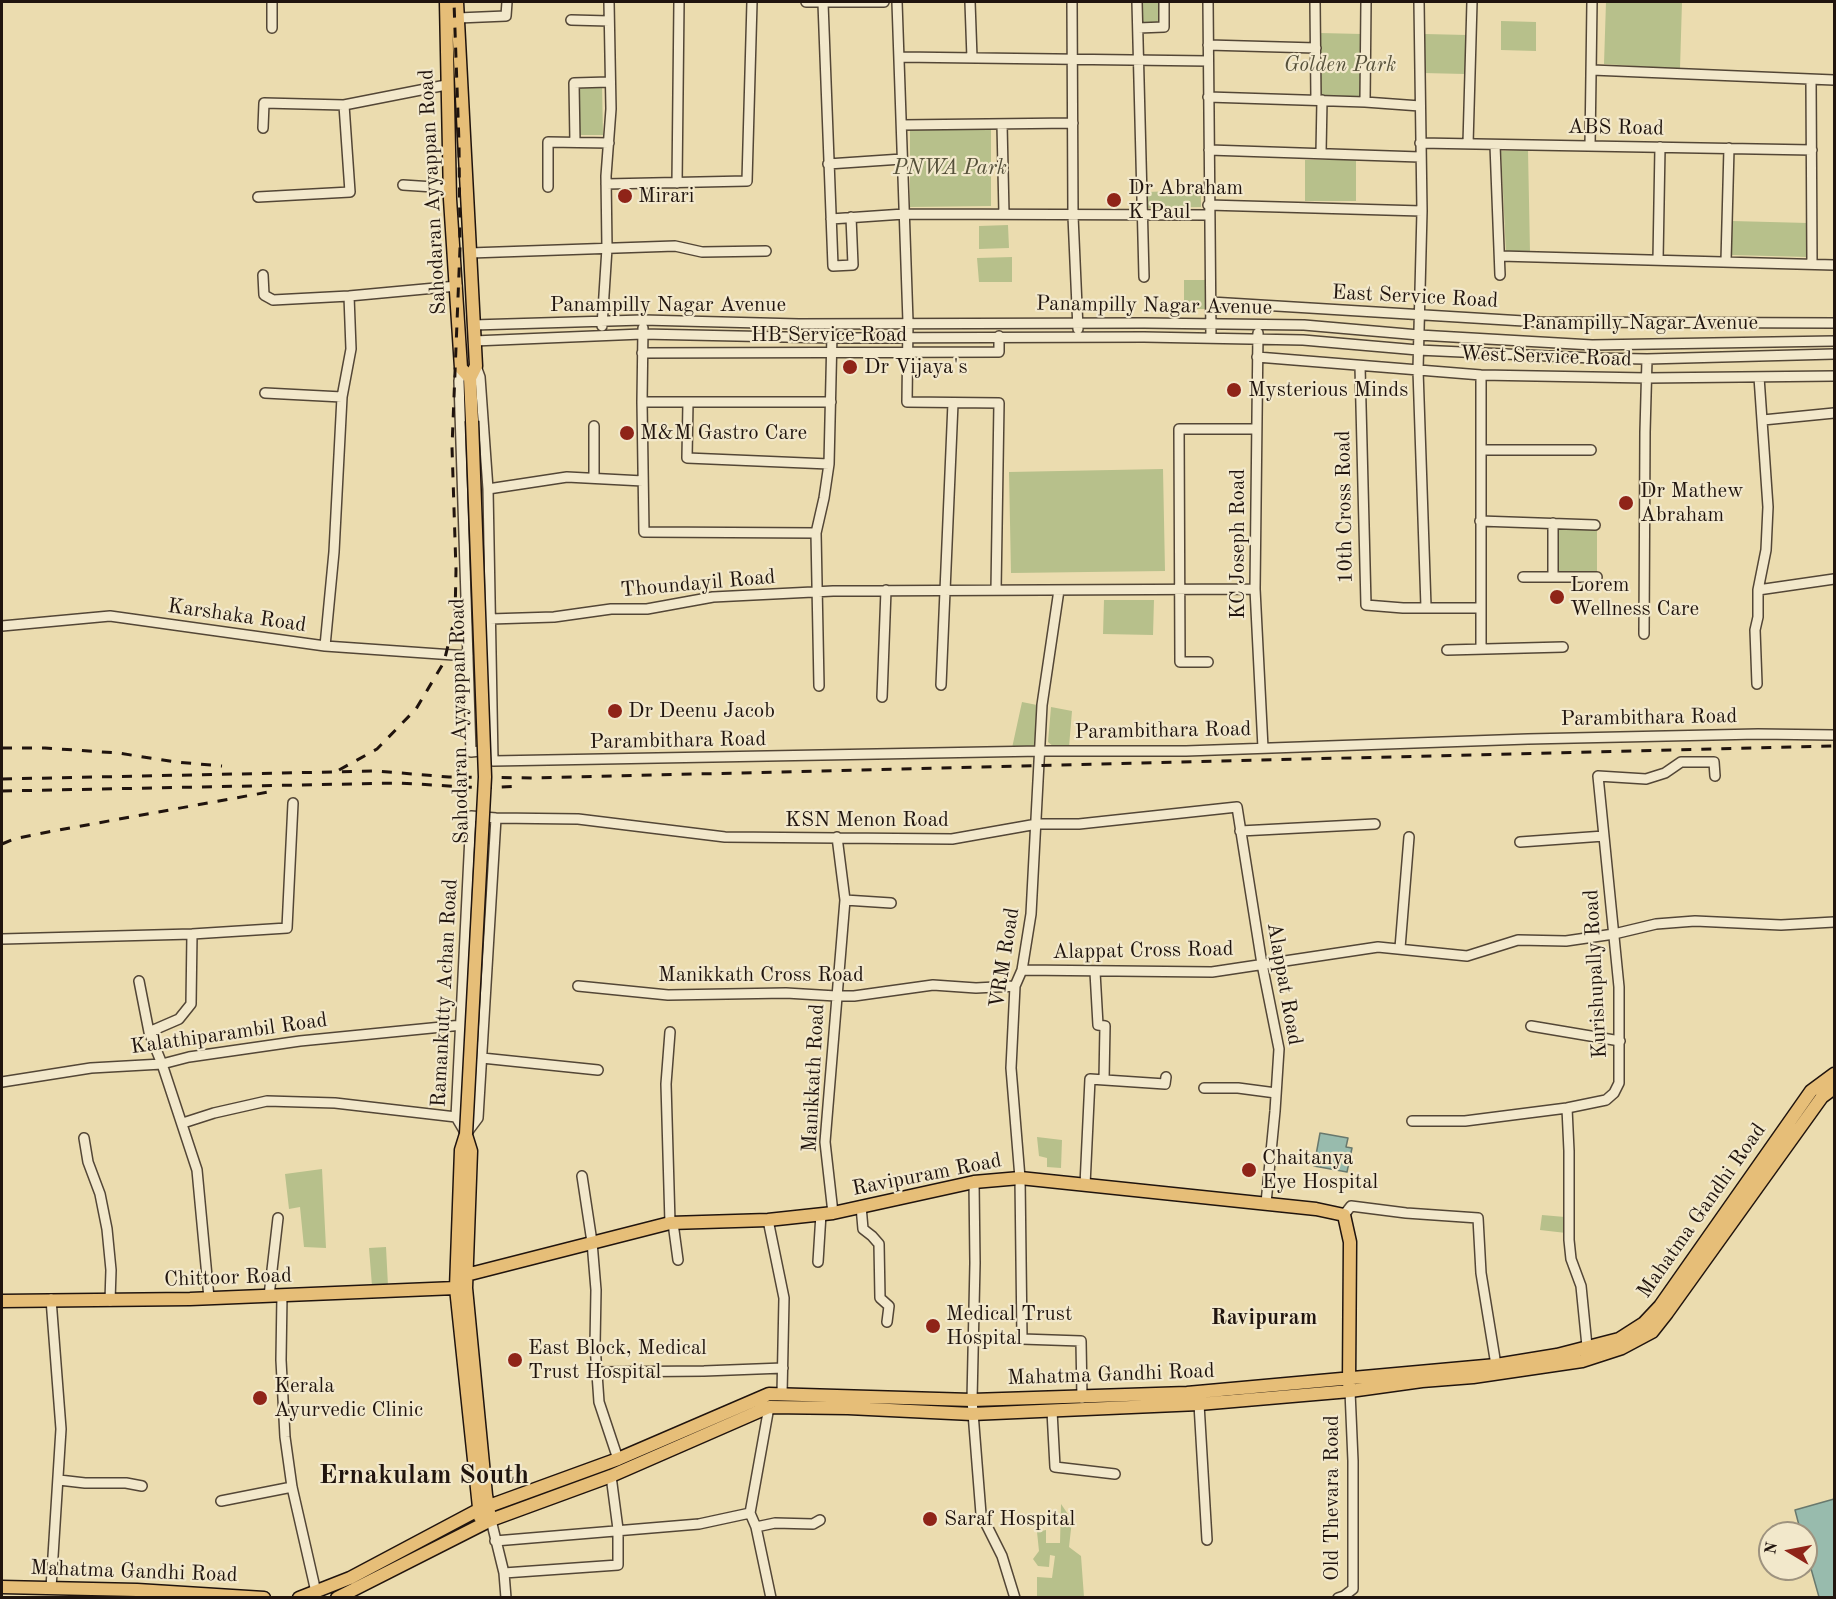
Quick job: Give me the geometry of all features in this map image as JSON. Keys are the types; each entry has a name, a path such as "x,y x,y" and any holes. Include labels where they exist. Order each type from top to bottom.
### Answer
{"main road":[{"name":"Sahodaran Ayyappan Road","path":"446,2 449,193 461,368"},
{"name":"Sahodaran Ayyappan Road","path":"457,2 476,366 470,378 485,777 466,1134 461,1150 456,1288 483,1508"},
{"path":"449,193 468,196"},
{"path":"459,322 465,333 474,341"},
{"path":"461,368 470,378"},
{"name":"Mahatma Gandhi Road","path":"337,1598 486,1522 611,1476 769,1407 972,1414 1199,1404 1496,1365 1557,1354 1619,1339 1648,1327 1660,1306 1811,1091 1834,1074"},
{"name":"Mahatma Gandhi Road","path":"299,1598 350,1578 483,1508 618,1459 768,1394 972,1400 1082,1398 1349,1385 1473,1377 1582,1361 1622,1348 1648,1327 1688,1286 1822,1097 1834,1088"},
{"name":"Sahodaran Ayyappan Road","path":"466,1134 471,1151 466,1275 479,1427 483,1508"},
{"name":"Ravipuram Road","path":"466,1275 671,1223 768,1220 827,1214 974,1182 1020,1178 1266,1203 1344,1215"},
{"path":"1344,1215 1350,1242 1349,1385"},
{"name":"Chittoor Road","path":"2,1301 51,1299 110,1301 456,1288"},
{"path":"483,1508 486,1522"},
{"name":"Mahatma Gandhi Road","path":"2,1587 50,1593 206,1593 264,1598"}],"street":[{"path":"272,2 272,28"},
{"path":"458,18 506,16 507,2"},
{"path":"601,334 607,248 609,2"},
{"path":"677,183 679,2"},
{"path":"606,184 747,181 752,2"},
{"path":"806,2 884,2"},
{"path":"897,2 908,322 907,402 999,403 996,590"},
{"path":"970,2 972,58"},
{"path":"1072,2 1073,216 1078,337"},
{"path":"1137,2 1144,277"},
{"path":"1138,28 1164,27 1164,2"},
{"path":"1208,2 1208,205 1211,338"},
{"path":"1315,2 1321,153"},
{"path":"1365,102 1366,2"},
{"path":"1419,2 1422,211 1418,370 1426,607"},
{"path":"1468,144 1472,2"},
{"path":"1590,146 1592,2"},
{"path":"823,3 833,266 853,265 851,218"},
{"path":"571,20 609,21"},
{"path":"1208,45 1316,48"},
{"path":"900,57 1208,61"},
{"path":"1592,70 1834,80"},
{"path":"1811,80 1812,264"},
{"path":"575,142 574,83 609,82"},
{"path":"263,128 264,103 344,105 446,85"},
{"path":"1208,97 1420,106"},
{"path":"258,197 350,192 344,105"},
{"path":"902,125 1073,123"},
{"path":"1002,124 1004,214"},
{"path":"548,188 548,142 609,143"},
{"name":"ABS Road","path":"1420,143 1812,150"},
{"path":"1496,145 1500,275"},
{"path":"1658,260 1660,147"},
{"path":"1726,261 1729,148"},
{"path":"1209,150 1420,157"},
{"path":"828,164 902,159"},
{"path":"403,185 449,193"},
{"path":"1208,205 1422,211"},
{"path":"831,219 904,214 1209,215"},
{"path":"470,254 675,246 702,252 766,251"},
{"path":"1500,255 1834,265"},
{"path":"263,275 264,295 273,300 457,286"},
{"path":"325,646 334,552 342,398 351,349 349,296"},
{"name":"East Service Road","path":"1210,302 1540,322 1834,322"},
{"path":"643,320 644,532 816,533"},
{"name":"Panampilly Nagar Avenue","path":"473,325 643,320 1304,325 1419,335 1592,345 1834,341"},
{"path":"819,686 816,533 829,464 831,323"},
{"name":"KC Joseph Road","path":"1258,325 1255,589 1263,748"},
{"name":"Panampilly Nagar Avenue","path":"474,341 601,334 832,338 908,336 1211,338 1302,340 1538,357 1647,359 1834,354"},
{"name":"HB Service Road","path":"642,353 999,352 999,336"},
{"name":"West Service Road","path":"1257,357 1480,375 1647,378 1834,376"},
{"path":"1748,357 1749,378"},
{"path":"1644,634 1647,359"},
{"path":"461,368 459,381 471,752 493,750 488,489 480,377 476,366"},
{"name":"10th Cross Road","path":"1360,366 1366,605 1479,608"},
{"path":"1480,375 1479,608 1481,649"},
{"path":"1757,684 1755,630 1758,617 1758,590 1766,550 1768,507 1759,377"},
{"path":"265,393 342,398"},
{"path":"642,402 831,402"},
{"path":"688,402 687,458 829,464"},
{"path":"941,685 953,403"},
{"path":"1763,420 1834,413"},
{"path":"594,426 594,478"},
{"path":"1208,662 1180,662 1179,429 1256,429"},
{"path":"1481,450 1591,450"},
{"path":"488,489 567,477 643,482"},
{"path":"1480,521 1595,525"},
{"path":"1553,523 1553,576"},
{"path":"1523,577 1597,577"},
{"path":"1758,590 1834,579"},
{"name":"Thoundayil Road","path":"490,619 554,617 611,609 647,609 713,597 818,592 1255,589"},
{"path":"882,697 886,590"},
{"name":"VRM Road","path":"1059,590 1042,705 1040,779 1031,914 1022,970 1015,986 1011,1068 1020,1178 1022,1338 1081,1341 1082,1398"},
{"name":"Karshaka Road","path":"2,626 110,616 325,646 468,656"},
{"path":"1447,650 1563,647"},
{"name":"Parambithara Road","path":"493,750 493,761 1041,751 1186,751 1746,734 1834,735"},
{"name":"Kurishupally Road","path":"1567,1108 1606,1100 1614,1093 1619,1083 1619,987 1598,776 1646,779 1665,773 1681,762 1714,762 1715,776"},
{"path":"2,939 192,934 287,928 293,803"},
{"name":"KSN Menon Road","path":"471,816 578,819 725,837 952,839 1036,824 1079,824 1237,807"},
{"name":"Alappat Road","path":"1237,807 1262,964 1279,1049 1266,1203"},
{"name":"Ramankutty Achan Road","path":"466,1134 456,1117 471,816"},
{"path":"466,1134 478,1118 496,818"},
{"path":"1240,831 1375,824"},
{"path":"1520,842 1604,836"},
{"name":"Manikkath Road","path":"818,1262 827,1214 825,1142 845,900 837,837"},
{"path":"1400,948 1409,837"},
{"path":"845,900 891,903"},
{"name":"Alappat Cross Road","path":"1022,970 1212,972 1378,947 1467,956 1518,940 1566,941 1614,934 1656,924 1695,921 1781,925 1834,922"},
{"path":"149,1032 179,1020 191,1004 192,934"},
{"path":"1095,972 1098,1025 1105,1026 1104,1080"},
{"path":"139,981 149,1032 183,1123 197,1170 209,1298"},
{"name":"Manikkath Cross Road","path":"578,986 668,996 786,993 854,996 933,985 976,988 1015,986"},
{"name":"Kalathiparambil Road","path":"2,1083 91,1068 162,1064 189,1057 300,1041 462,1025"},
{"path":"1531,1026 1620,1041"},
{"path":"670,1032 666,1084 671,1223 678,1260"},
{"path":"482,1058 598,1071"},
{"path":"1085,1185 1090,1079 1166,1081"},
{"path":"1204,1088 1238,1088 1276,1093"},
{"path":"183,1123 214,1113 267,1101 334,1103 456,1117"},
{"path":"1412,1121 1465,1121 1567,1108 1569,1240 1571,1259 1581,1286 1587,1347"},
{"path":"84,1138 88,1162 100,1194 107,1229 111,1270 110,1301"},
{"path":"582,1176 592,1242 596,1290 595,1346 599,1402 618,1459"},
{"path":"974,1182 972,1414 981,1514 1002,1556 1015,1598"},
{"path":"861,1206 863,1229 879,1244 880,1298 889,1306 887,1322"},
{"path":"1344,1215 1351,1206 1478,1218 1481,1273 1496,1365"},
{"path":"269,1296 278,1218"},
{"path":"768,1220 784,1298 782,1394"},
{"path":"282,1295 281,1360 285,1437 292,1487 316,1592"},
{"path":"50,1593 61,1429 51,1299"},
{"path":"597,1372 783,1368"},
{"name":"Old Thevara Road","path":"1338,1598 1353,1589 1353,1461 1349,1385"},
{"path":"1199,1404 1207,1540"},
{"path":"769,1407 750,1513 756,1527 771,1598"},
{"path":"1052,1411 1055,1467 1115,1474"},
{"path":"504,1573 618,1565 618,1529 611,1476"},
{"path":"59,1480 142,1486"},
{"path":"221,1501 292,1487"},
{"path":"495,1541 699,1524 750,1513"},
{"path":"756,1527 775,1523 813,1524 820,1520"},
{"path":"486,1522 495,1541 504,1573 506,1598"}],"green space":[{"path":"1140,2 1161,2 1161,15 1157,22 1140,24"},
{"path":"1606,2 1682,2 1680,69 1604,64"},
{"path":"1501,21 1536,22 1536,51 1501,50"},
{"name":"Golden Park","path":"1320,33 1362,34 1360,97 1318,96"},
{"path":"1425,34 1467,35 1465,74 1423,73"},
{"path":"602,84 603,135 577,135 576,85"},
{"name":"PNWA Park","path":"991,128 991,206 910,207 910,129"},
{"path":"1528,150 1530,252 1506,253 1501,151"},
{"path":"1305,160 1356,160 1356,201 1305,201"},
{"path":"1201,190 1201,207 1147,208 1147,192"},
{"path":"1732,221 1808,223 1807,257 1731,255"},
{"path":"1008,225 1009,248 979,249 979,226"},
{"path":"1012,257 1012,282 979,282 977,258"},
{"path":"1184,280 1206,280 1206,309 1184,309"},
{"path":"1163,469 1165,571 1011,573 1009,472"},
{"path":"1557,529 1597,529 1597,572 1560,573 1557,568"},
{"path":"1104,600 1154,600 1153,635 1103,634"},
{"path":"1022,702 1037,705 1036,747 1012,748"},
{"path":"1051,707 1072,711 1069,747 1054,747 1048,742"},
{"path":"1037,1137 1062,1140 1061,1168 1047,1167 1047,1158 1039,1156"},
{"path":"322,1169 326,1248 304,1247 300,1207 289,1209 285,1174"},
{"path":"1542,1215 1565,1217 1566,1233 1540,1230"},
{"path":"386,1247 388,1286 372,1286 369,1248"},
{"path":"1061,1504 1072,1520 1069,1547 1081,1556 1084,1597 1037,1597 1037,1577 1052,1578 1055,1556 1050,1555 1049,1567 1038,1566 1033,1559 1039,1551 1037,1532 1046,1530 1046,1543 1060,1543"}],"shaded area":[{"path":"1320,1133 1348,1138 1346,1147 1352,1148 1347,1172 1314,1166"},
{"path":"1834,1499 1834,1597 1819,1597 1814,1581 1818,1581 1818,1521 1798,1521 1795,1510"}],"railway":[{"path":"339,770 377,749 416,709 444,662 455,617 456,570 452,447 460,248 454,2"},
{"path":"2,779 377,771 449,777 534,778 1834,746"},
{"path":"2,748 45,748 118,753 222,766"},
{"path":"2,791 399,783 483,788 521,786"},
{"path":"2,844 14,839 48,832 274,791"}],"place":[{"name":"Mirari","path":"625,196"},
{"name":"Dr Abraham K Paul","path":"1114,200"},
{"name":"Dr Vijaya's","path":"850,367"},
{"name":"Mysterious Minds","path":"1234,390"},
{"name":"M&M Gastro Care","path":"627,433"},
{"name":"Dr Mathew Abraham","path":"1626,503"},
{"name":"Lorem Wellness Care","path":"1557,597"},
{"name":"Dr Deenu Jacob","path":"615,711"},
{"name":"Chaitanya Eye Hospital","path":"1249,1170"},
{"name":"Medical Trust Hospital","path":"933,1326"},
{"name":"East Block, Medical Trust Hospital","path":"515,1360"},
{"name":"Kerala Ayurvedic Clinic","path":"260,1398"},
{"name":"Saraf Hospital","path":"930,1519"}],"district":[{"name":"Ravipuram","path":"1264,1318"},
{"name":"Ernakulam South","path":"424,1476"}]}
